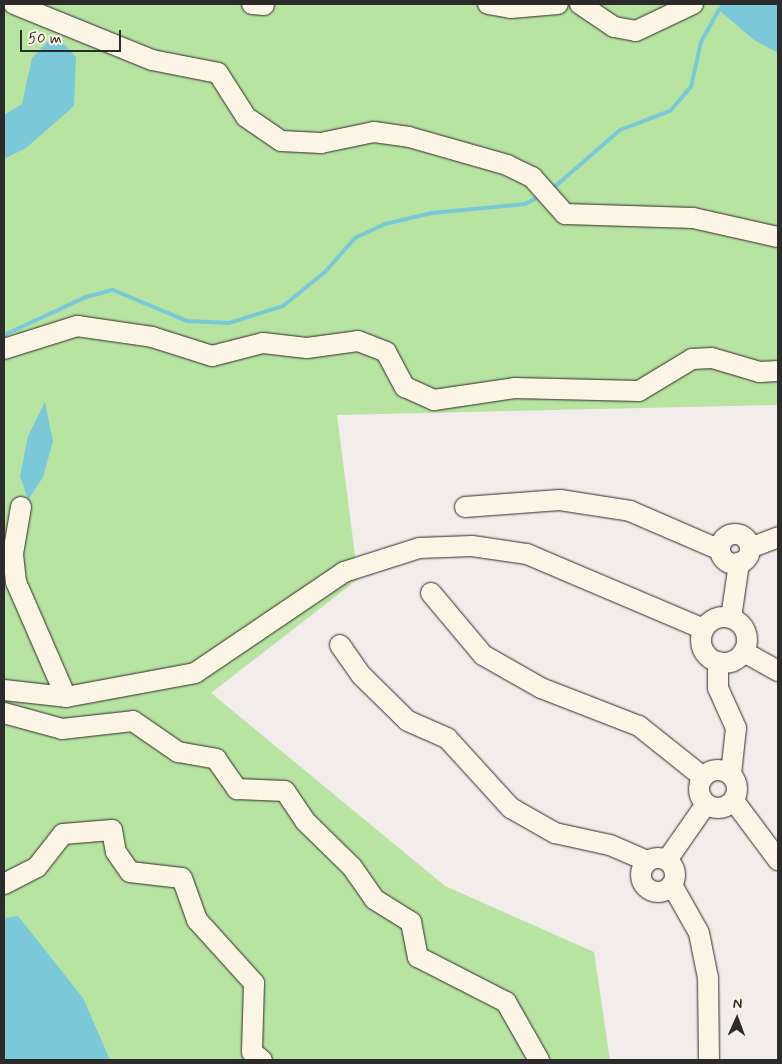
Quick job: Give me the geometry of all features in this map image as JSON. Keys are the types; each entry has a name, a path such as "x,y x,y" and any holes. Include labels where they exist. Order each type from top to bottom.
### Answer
{"street":[{"path":"14,4 152,60 218,73 246,117 281,141 321,143 374,132 409,137 507,165 532,177 565,214 693,218 778,237"},
{"path":"488,4 511,8 558,4"},
{"path":"580,4 614,27 636,31 692,4"},
{"path":"4,349 76,326 152,337 212,356 263,343 307,348 358,341 386,352 405,387 434,400 514,388 639,392 692,359 712,358 760,372 778,371"},
{"path":"465,507 560,500 630,510 720,550 732,534 742,536 744,556 731,618"},
{"path":"21,507 13,554 16,582 66,697"},
{"path":"744,556 778,537"},
{"path":"4,690 66,697 195,673 344,572 418,548 472,546 527,554 704,630"},
{"path":"431,593 483,655 541,688 638,726 703,777"},
{"path":"731,618 746,632 744,652 733,662 718,662 705,653 704,630 712,620 731,618"},
{"path":"340,645 362,676 408,721 447,738 511,808 555,833 610,845 647,862 667,860 706,804"},
{"path":"744,652 778,672"},
{"path":"703,777 700,794 706,804 723,808 734,801 738,790 731,774 736,728 718,688 718,662"},
{"path":"4,713 62,729 133,721 178,752 216,760 237,789 285,791 305,821 352,867 374,899 411,922 418,957 506,1002 539,1060"},
{"path":"703,777 720,769 731,774"},
{"path":"734,801 778,860"},
{"path":"4,884 37,867 63,834 112,830 116,852 130,872 182,878 197,920 254,983 252,1052 262,1060"},
{"path":"667,860 675,874 672,885 699,932 708,978 709,1060"},
{"path":"647,862 641,877 646,887 657,892 672,885"}],"green space":[{"path":"4,4 778,4 778,405 337,415 358,579 211,693 445,886 594,952 610,1060 4,1060"}],"water":[{"path":"720,4 778,4 778,53 754,40 719,10"},
{"path":"48,41 63,43 76,57 74,106 26,148 4,159 4,115 22,104 32,58"},
{"path":"45,402 53,441 43,477 28,500 20,476 28,436"},
{"path":"18,916 83,998 110,1060 4,1060 4,918"}],"waterway":[{"path":"551,190 620,130 670,111 691,87 701,42 719,10"},
{"path":"4,335 86,297 113,290 187,321 229,323 283,306 325,272 355,238 385,224 432,213 525,204 541,196"}]}
